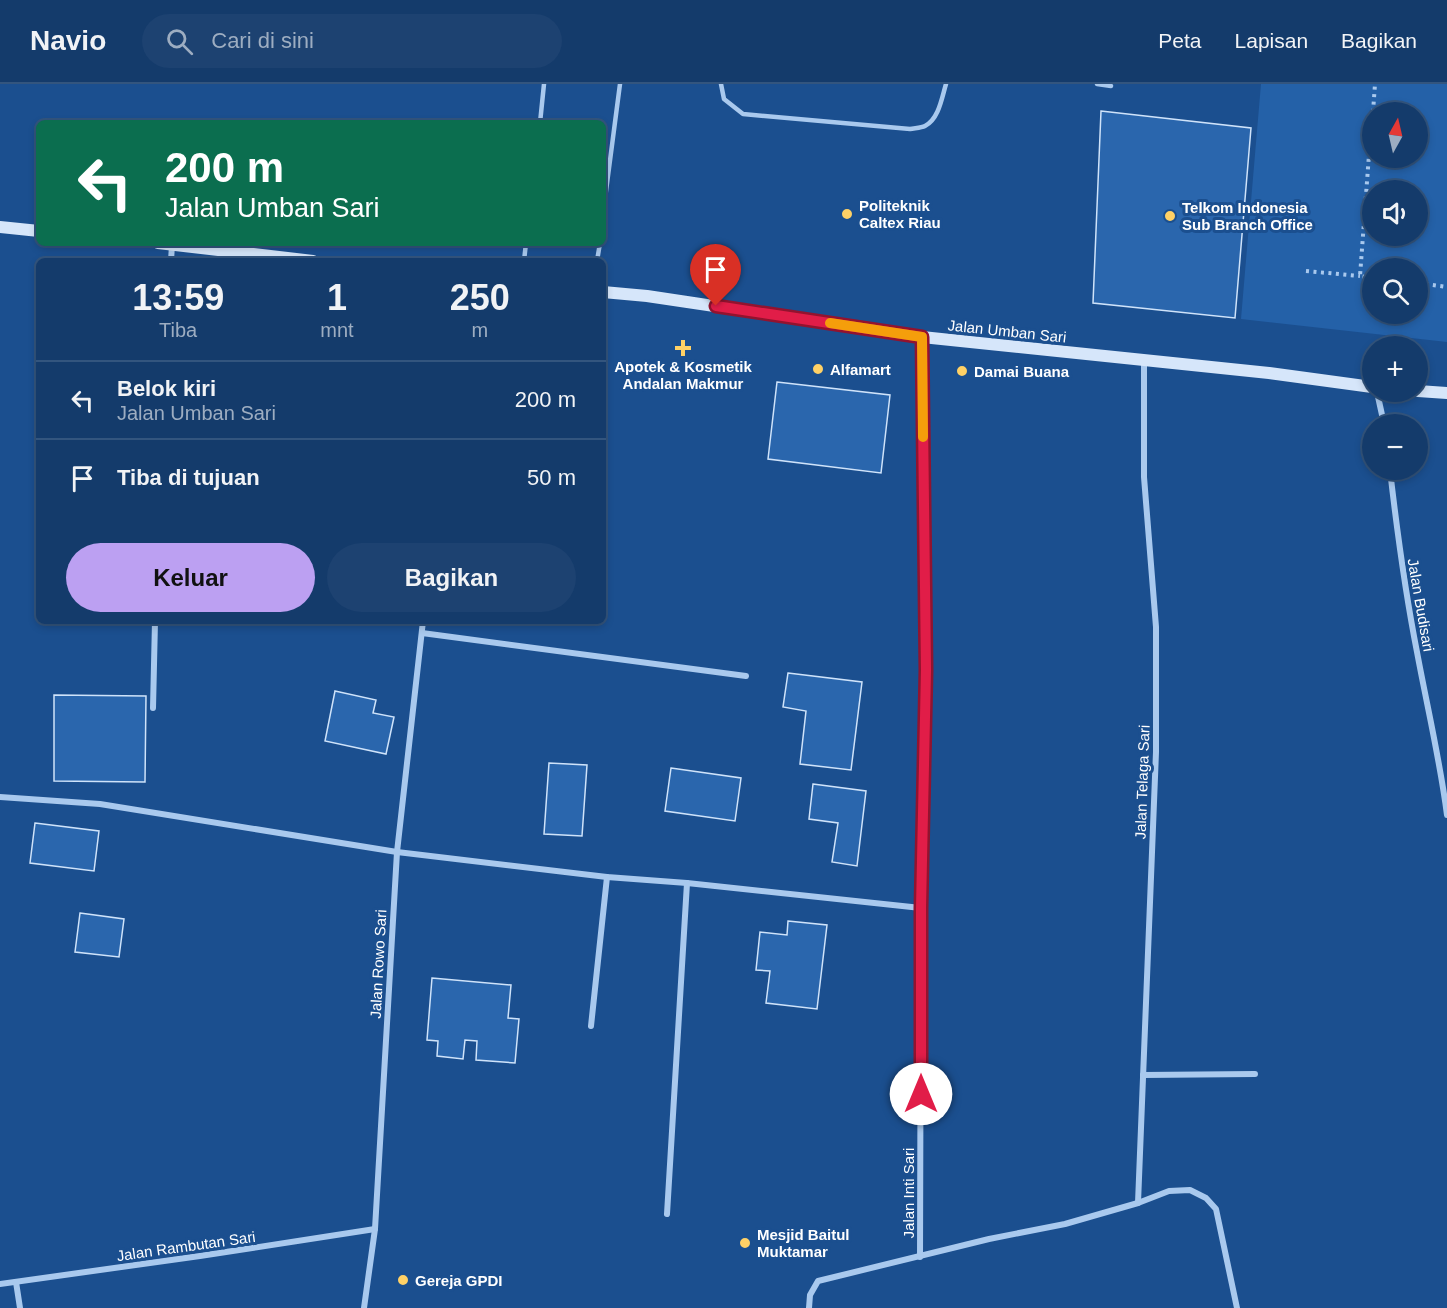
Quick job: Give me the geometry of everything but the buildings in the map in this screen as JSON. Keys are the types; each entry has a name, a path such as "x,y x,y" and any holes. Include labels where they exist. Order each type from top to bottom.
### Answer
{"main road":[{"path":"0,227 36,231"},
{"path":"189,246 289,258"},
{"name":"Jalan Umban Sari","path":"606,292 647,296 922,337 1269,373 1362,386"},
{"path":"1428,392 1447,393"}],"street":[{"name":"Jalan Inti Sari","path":"920,1257 921,908 926,670 922,337"},
{"name":"Jalan Telaga Sari","path":"1138,1203 1156,752 1156,627 1144,477 1144,361"},
{"name":"Jalan Budisari","path":"1390,480 1398,546 1447,815"},
{"path":"153,708 155,624"},
{"name":"Jalan Rowo Sari","path":"363,1308 375,1229 397,852 423,624"},
{"path":"422,633 746,676"},
{"path":"0,797 100,804 397,852 607,877 687,883 921,908"},
{"path":"591,1026 607,877"},
{"path":"667,1214 687,883"},
{"path":"1143,1075 1255,1074"},
{"path":"809,1308 810,1295 818,1281 989,1239 1065,1224 1138,1203 1169,1191 1190,1190 1206,1198 1216,1209 1237,1308"},
{"name":"Jalan Rambutan Sari","path":"0,1284 375,1229"},
{"path":"16,1282 20,1308"}],"lane":[{"path":"540,120 544,84"},
{"path":"606,191 620,84"},
{"path":"721,84 724,99 743,114 910,129 925,126 933,119 938,111 946,84"},
{"path":"1097,84 1111,86"}],"path":[{"path":"1374,102 1375,84"},
{"path":"1306,271 1360,276 1369,168"},
{"path":"1428,284 1447,287"}],"shaded area":[{"path":"1261,84 1447,84 1447,342 1428,340 1428,336 1393,336 1241,319"}],"slow traffic":[{"path":"830,323 922,337 923,437"}],"place":[{"name":"Politeknik Caltex Riau","path":"847,214"},
{"name":"Telkom Indonesia Sub Branch Office","path":"1170,216"},
{"name":"Apotek & Kosmetik Andalan Makmur","path":"683,348"},
{"name":"Alfamart","path":"818,369"},
{"name":"Damai Buana","path":"962,371"},
{"name":"Mesjid Baitul Muktamar","path":"745,1243"},
{"name":"Gereja GPDI","path":"403,1280"}],"route":[{"path":"716,306 922,337 926,670 921,908 921,1094"}]}
